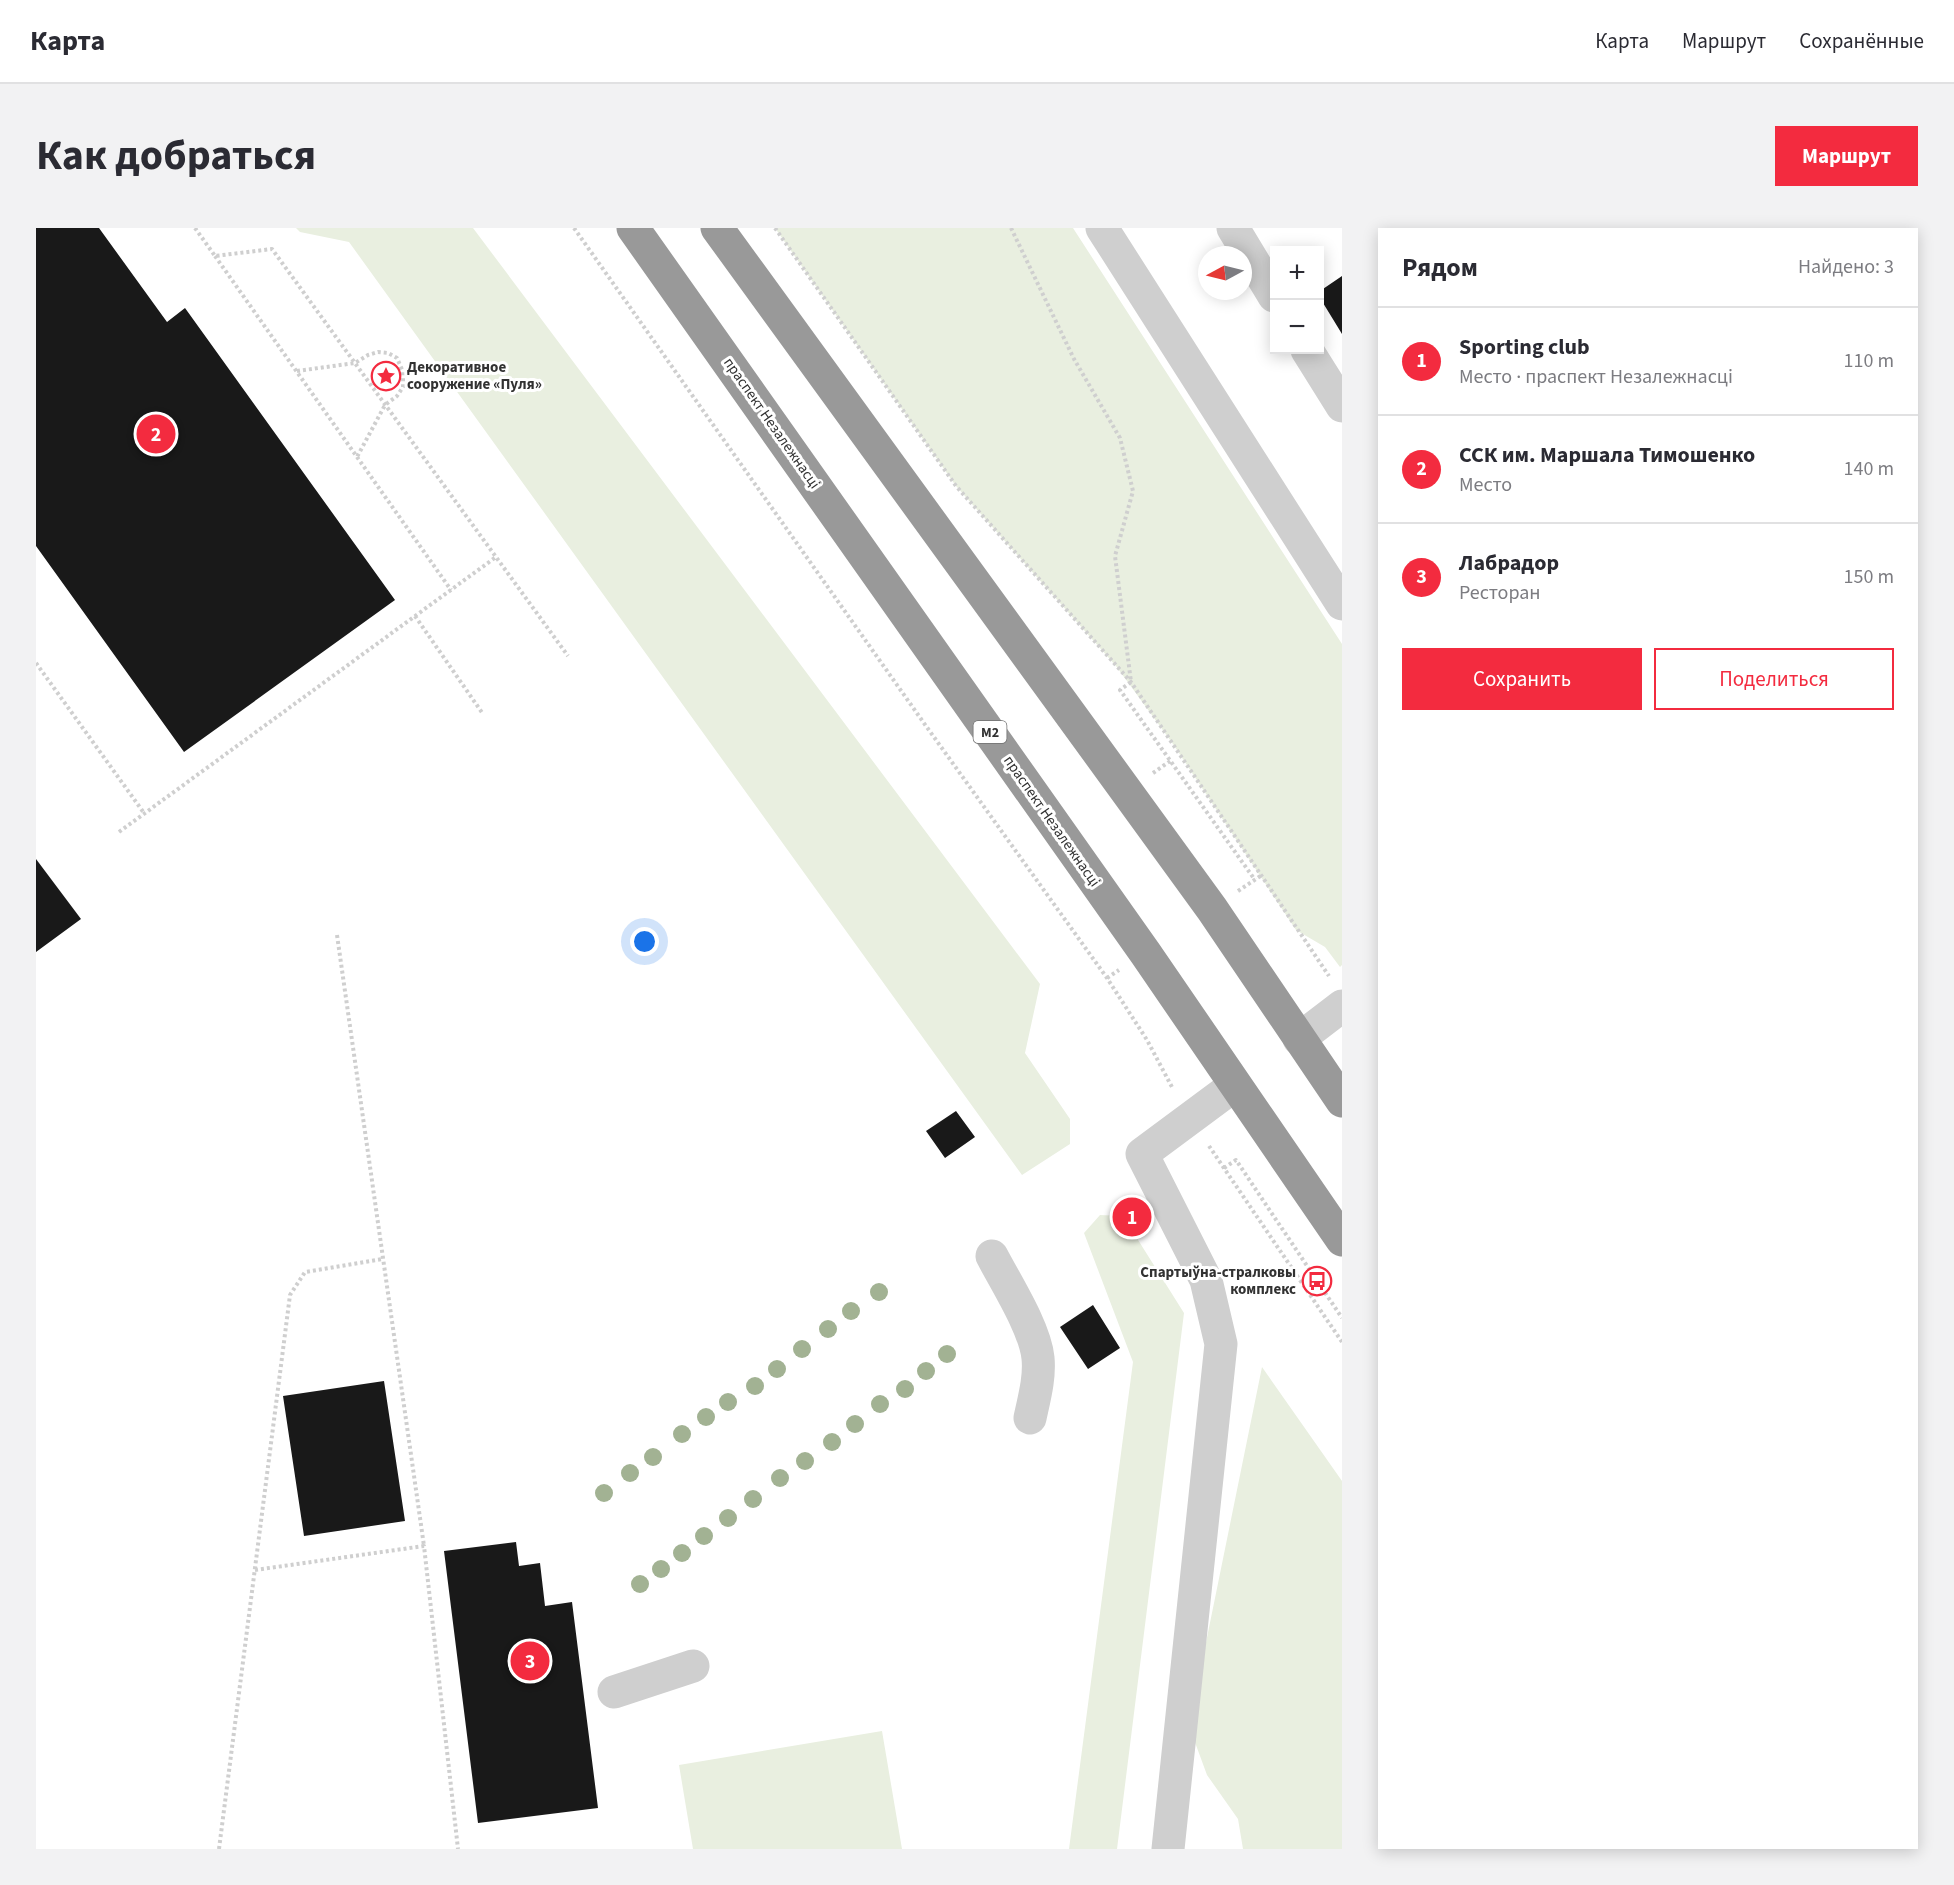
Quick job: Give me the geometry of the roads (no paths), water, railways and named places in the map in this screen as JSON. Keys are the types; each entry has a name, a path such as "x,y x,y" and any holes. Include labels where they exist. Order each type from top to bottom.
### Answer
{"highway":[{"name":"праспект Незалежнасці","path":"633,228 1146,954 1342,1240"},
{"path":"717,228 1205,900 1342,1101"}],"lane":[{"path":"1102,228 1342,604"},
{"path":"1233,228 1270,288"},
{"path":"1310,354 1342,406"},
{"path":"1299,1039 1342,1006"},
{"path":"1168,1849 1221,1344 1206,1280 1142,1154 1235,1085"},
{"path":"992,1256 1028,1324 1038,1357 1030,1418"},
{"path":"614,1692 693,1666"}],"place":[{"name":"Декоративное сооружение «Пуля»","path":"386,376"},
{"name":"ССК им. Маршала Тимошенко","path":"156,434"},
{"name":"Sporting club","path":"1132,1217"},
{"name":"Спартыўна-стралковы комплекс","path":"1317,1281"},
{"name":"Лабрадор","path":"530,1661"}]}
